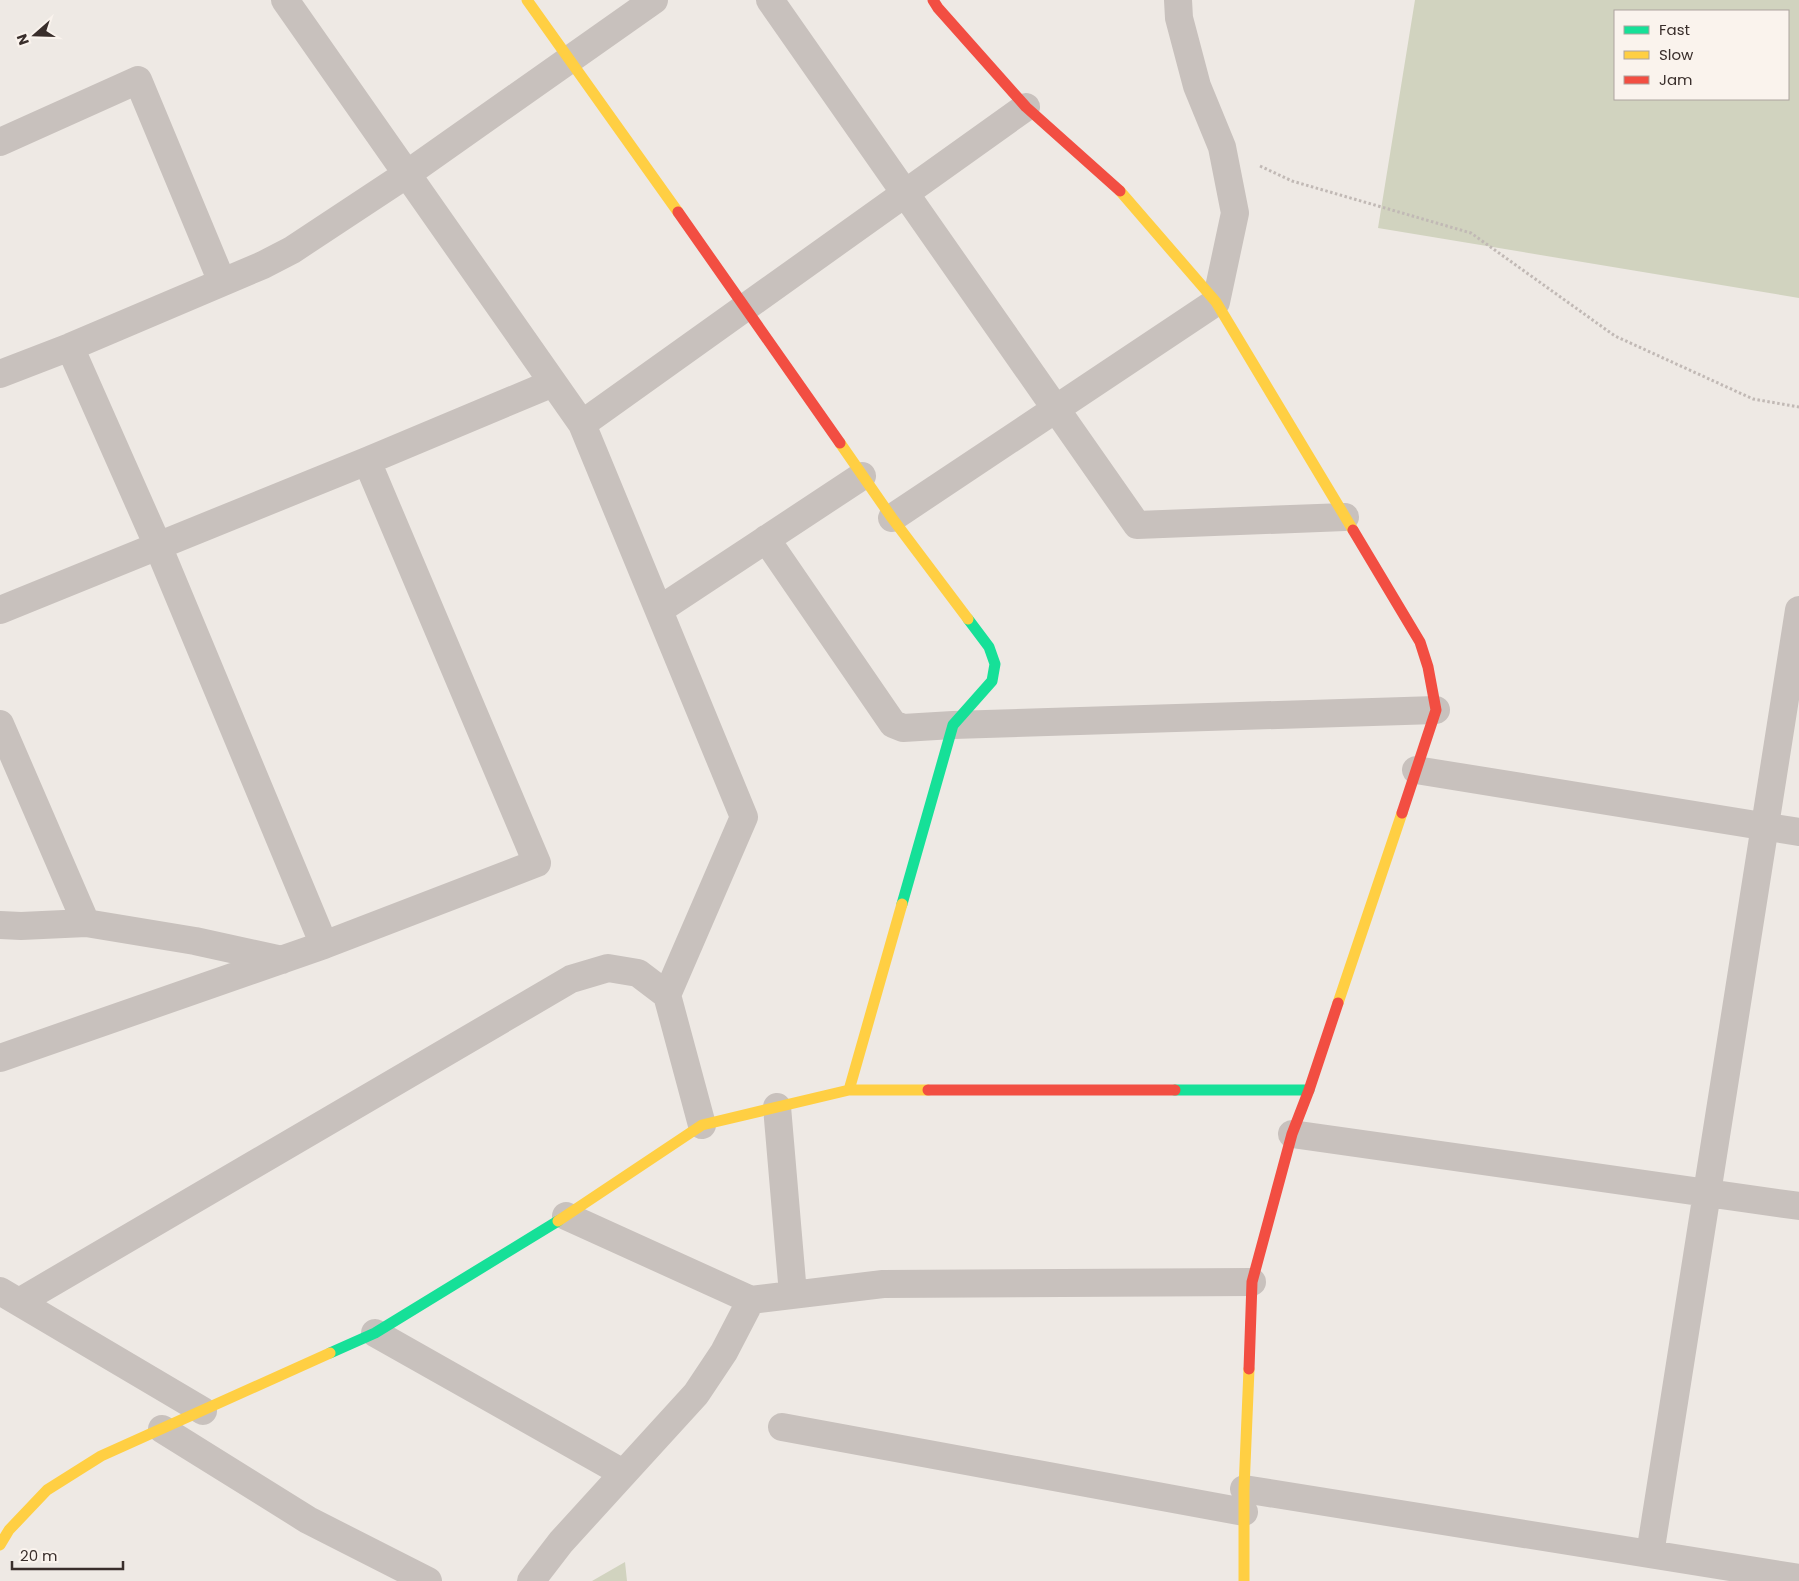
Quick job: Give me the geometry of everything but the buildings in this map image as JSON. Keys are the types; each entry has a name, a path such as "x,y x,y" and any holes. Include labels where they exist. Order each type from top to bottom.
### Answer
{"street":[{"path":"285,0 582,424 744,817 667,995"},
{"path":"527,0 746,308 862,476 989,647 995,664 992,680 953,725 849,1090"},
{"path":"0,374 70,347 263,265 292,250 407,174 654,0"},
{"path":"770,0 1137,525 1345,517"},
{"path":"933,0 1026,107 1115,185 1216,302 1420,642 1428,667 1436,710 1309,1090 1292,1134 1252,1282 1244,1501 1244,1581"},
{"path":"892,518 1216,302 1235,213 1222,147 1197,86 1179,18 1178,0"},
{"path":"0,142 138,80 222,282"},
{"path":"582,424 1026,107"},
{"path":"70,347 158,546 324,945"},
{"path":"0,610 367,461 553,383"},
{"path":"0,1058 324,945 537,863 367,461"},
{"path":"659,610 862,476"},
{"path":"766,539 893,724 903,728 1436,710"},
{"path":"1650,1554 1799,610"},
{"path":"0,724 86,923"},
{"path":"1416,770 1799,832"},
{"path":"0,925 86,923 195,941 282,960"},
{"path":"203,1411 10,1296 571,980 608,968 638,973 667,995 702,1125"},
{"path":"3,1533 47,1490 101,1456 375,1333 566,1216 702,1125 849,1090 1309,1090"},
{"path":"777,1107 793,1294"},
{"path":"1292,1134 1799,1206"},
{"path":"566,1216 751,1300 883,1284 1252,1282"},
{"path":"531,1581 562,1542 696,1394 724,1352 751,1300"},
{"path":"375,1333 623,1473"},
{"path":"782,1427 1244,1501 1650,1554 1799,1578"},
{"path":"162,1429 308,1520 428,1581"}],"path":[{"path":"1222,147 1292,181 1471,232 1616,336 1752,399 1799,408"}],"green space":[{"path":"1415,0 1799,0 1799,298 1378,228"},
{"path":"625,1562 627,1581 592,1581"}],"traffic: fast":[{"path":"902,904 953,725 992,681 995,664 989,647 968,619"},
{"path":"1175,1090 1309,1090"},
{"path":"330,1353 375,1333 558,1221"}],"traffic: slow":[{"path":"527,0 678,212"},
{"path":"1120,191 1216,302 1353,530"},
{"path":"840,443 892,518 968,619"},
{"path":"1338,1003 1402,813"},
{"path":"849,1090 902,904"},
{"path":"558,1221 702,1125 849,1090 928,1090"},
{"path":"0,1545 9,1530 47,1490 101,1456 330,1353"},
{"path":"1244,1581 1244,1489 1249,1369"}],"traffic: jam":[{"path":"933,0 1026,107 1120,191"},
{"path":"678,212 840,443"},
{"path":"1353,530 1420,642 1428,667 1436,710 1402,813"},
{"path":"1249,1369 1252,1282 1292,1134 1338,1003"},
{"path":"928,1090 1175,1090"}]}
